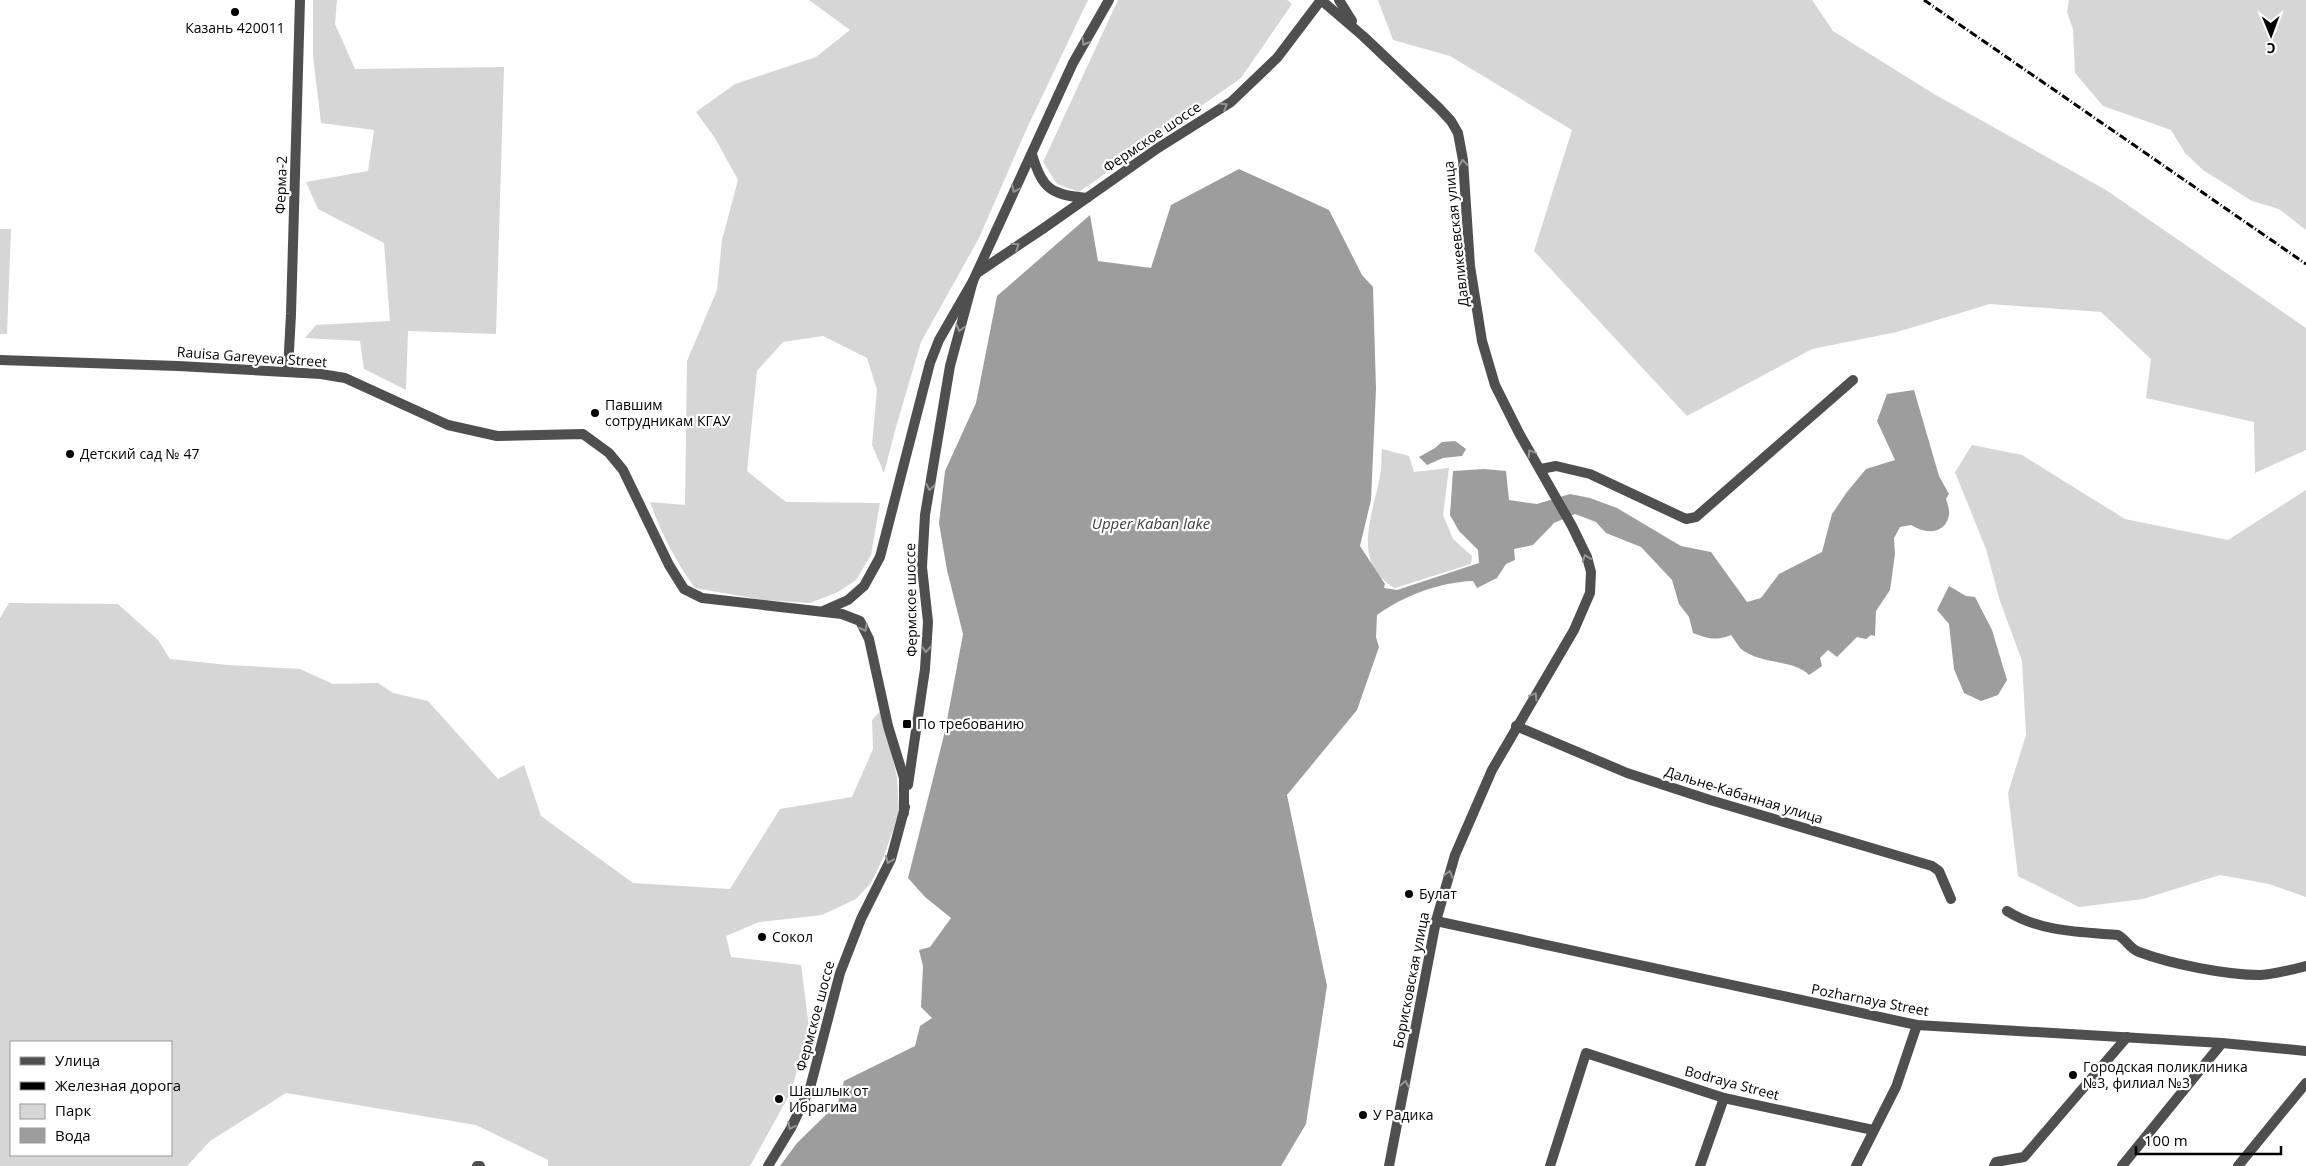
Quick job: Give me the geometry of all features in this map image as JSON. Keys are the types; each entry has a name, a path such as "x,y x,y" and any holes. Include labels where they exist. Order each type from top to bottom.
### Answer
{"street":[{"name":"Ферма-2","path":"288,370 292,314 300,0"},
{"name":"Фермское шоссе","path":"822,612 848,600 864,586 880,557 930,363 939,340 974,277 1073,63 1109,0"},
{"name":"Фермское шоссе","path":"768,1166 791,1128 810,1088 840,973 861,919 890,859 904,813 925,669 928,622 922,567 925,515 950,366 974,277 1158,148 1231,102 1277,58 1321,0 1363,36"},
{"path":"1338,0 1363,36"},
{"name":"Давликеевская улица","path":"1363,36 1451,120 1458,133 1463,160 1470,266 1482,341 1496,385 1519,433 1556,496 1587,557 1590,572 1590,593"},
{"path":"1032,154 1038,175 1051,190 1065,196 1087,198"},
{"name":"Rauisa Gareyeva Street","path":"0,360 288,370 345,378 448,425 497,436 583,434 604,448 623,470 669,565 684,589 702,598 842,614 860,621 870,639 888,726 904,778 904,813"},
{"path":"1541,469 1556,466 1590,474 1686,518 1696,517 1853,380"},
{"name":"Борисковская улица","path":"1389,1166 1436,921 1455,855 1492,770 1516,726 1574,630 1590,593"},
{"name":"Дальне-Кабанная улица","path":"1516,726 1626,773 1932,866 1939,871 1951,898"},
{"path":"2007,911 2020,919 2060,930 2118,935 2123,938 2129,947 2138,952 2184,964 2237,973 2261,974 2279,973 2306,966"},
{"name":"Pozharnaya Street","path":"1436,921 1917,1025 2127,1036 2306,1051"},
{"path":"1856,1166 1896,1088 1917,1025"},
{"path":"1994,1166 1996,1162 2024,1157 2127,1036"},
{"path":"2122,1166 2222,1043"},
{"name":"Bodraya Street","path":"1550,1166 1586,1053 1724,1098 1873,1130"},
{"path":"2238,1166 2306,1083"},
{"path":"1700,1166 1724,1098"}],"green space":[{"path":"313,0 337,0 335,24 355,69 504,67 496,334 408,331 406,390 364,369 360,341 305,338 316,325 390,321 384,243 318,209 306,182 368,171 374,130 321,123 313,56"},
{"path":"809,0 1088,0 1027,128 979,238 921,342 884,473 872,445 877,390 867,358 823,336 783,342 757,371 747,471 786,502 880,503 871,555 856,580 838,592 810,603 763,600 695,588 670,547 650,502 685,505 687,361 717,290 722,240 738,180 715,138 696,112 735,84 816,57 850,30"},
{"path":"1118,0 1287,0 1292,4 1241,78 1079,192 1057,184 1043,162"},
{"path":"1378,0 1812,0 1833,31 1934,94 2106,190 2306,328 2306,450 2255,473 2254,422 2146,398 2151,359 2101,312 1990,304 1897,332 1812,349 1687,416 1534,251 1572,130 1450,56 1393,40"},
{"path":"2069,0 2306,0 2306,230 2279,209 2252,201 2203,170 2185,153 2171,130 2103,106 2075,73 2073,29 2067,12"},
{"path":"0,229 11,229 7,334 0,334"},
{"path":"1972,445 2022,455 2125,519 2228,540 2306,490 2306,897 2269,884 2220,875 2143,899 2079,907 2018,876 2008,793 2026,735 2022,661 1999,598 1986,549 1955,472"},
{"path":"1382,449 1409,456 1414,472 1449,468 1443,515 1453,539 1472,556 1471,564 1395,588 1381,578 1373,565 1369,552 1368,537 1381,473"},
{"path":"9,603 118,604 158,640 170,659 228,665 300,669 333,684 378,683 393,693 428,701 498,779 524,765 541,816 633,883 730,889 780,809 852,797 873,749 872,720 882,709 897,777 899,813 884,856 871,883 856,899 822,915 759,922 726,936 731,957 801,965 809,1027 791,1092 750,1166 548,1166 548,1160 476,1125 286,1093 210,1141 187,1166 0,1166 0,618"}],"water":[{"name":"Upper Kaban lake","path":"1239,169 1329,210 1362,275 1373,287 1376,389 1371,500 1360,546 1385,584 1384,588 1397,590 1479,563 1478,550 1459,531 1450,515 1453,471 1484,469 1506,471 1509,500 1537,504 1570,494 1590,498 1617,508 1681,546 1711,552 1747,602 1761,598 1779,574 1822,552 1832,514 1866,469 1895,460 1877,421 1887,394 1914,390 1939,476 1949,494 1946,499 1949,509 1947,522 1934,531 1922,530 1911,525 1900,527 1894,538 1895,554 1890,590 1876,611 1875,636 1871,635 1866,639 1857,637 1837,657 1828,650 1820,658 1822,666 1809,675 1795,666 1748,653 1740,648 1731,635 1712,638 1693,633 1689,617 1679,604 1672,580 1641,547 1606,533 1596,522 1575,514 1554,523 1533,545 1514,549 1515,560 1506,564 1497,578 1477,588 1473,581 1448,584 1422,591 1398,602 1377,615 1376,637 1379,647 1357,710 1287,795 1327,986 1306,1124 1281,1166 780,1166 797,1143 838,1103 844,1081 915,1046 920,1026 932,1018 921,1007 923,966 919,950 930,947 951,918 925,897 908,878 945,731 963,634 947,570 939,523 945,471 976,403 997,296 1090,215 1098,261 1151,268 1171,205"},
{"path":"1455,441 1466,449 1462,456 1443,458 1427,465 1419,457 1442,442"},
{"path":"1949,586 1966,596 1975,597 1992,630 2007,680 1998,695 1981,701 1964,693 1954,669 1949,624 1937,610"}],"railway":[{"path":"1924,0 2306,264"}],"place":[{"name":"Казань 420011","path":"235,12"},
{"name":"Павшим сотрудникам КГАУ","path":"595,413"},
{"name":"Детский сад № 47","path":"70,454"},
{"name":"По требованию","path":"907,724"},
{"name":"Булат","path":"1409,894"},
{"name":"Сокол","path":"762,937"},
{"name":"Городская поликлиника №3, филиал №3","path":"2073,1075"},
{"name":"Шашлык от Ибрагима","path":"779,1099"},
{"name":"У Радика","path":"1363,1115"}]}
